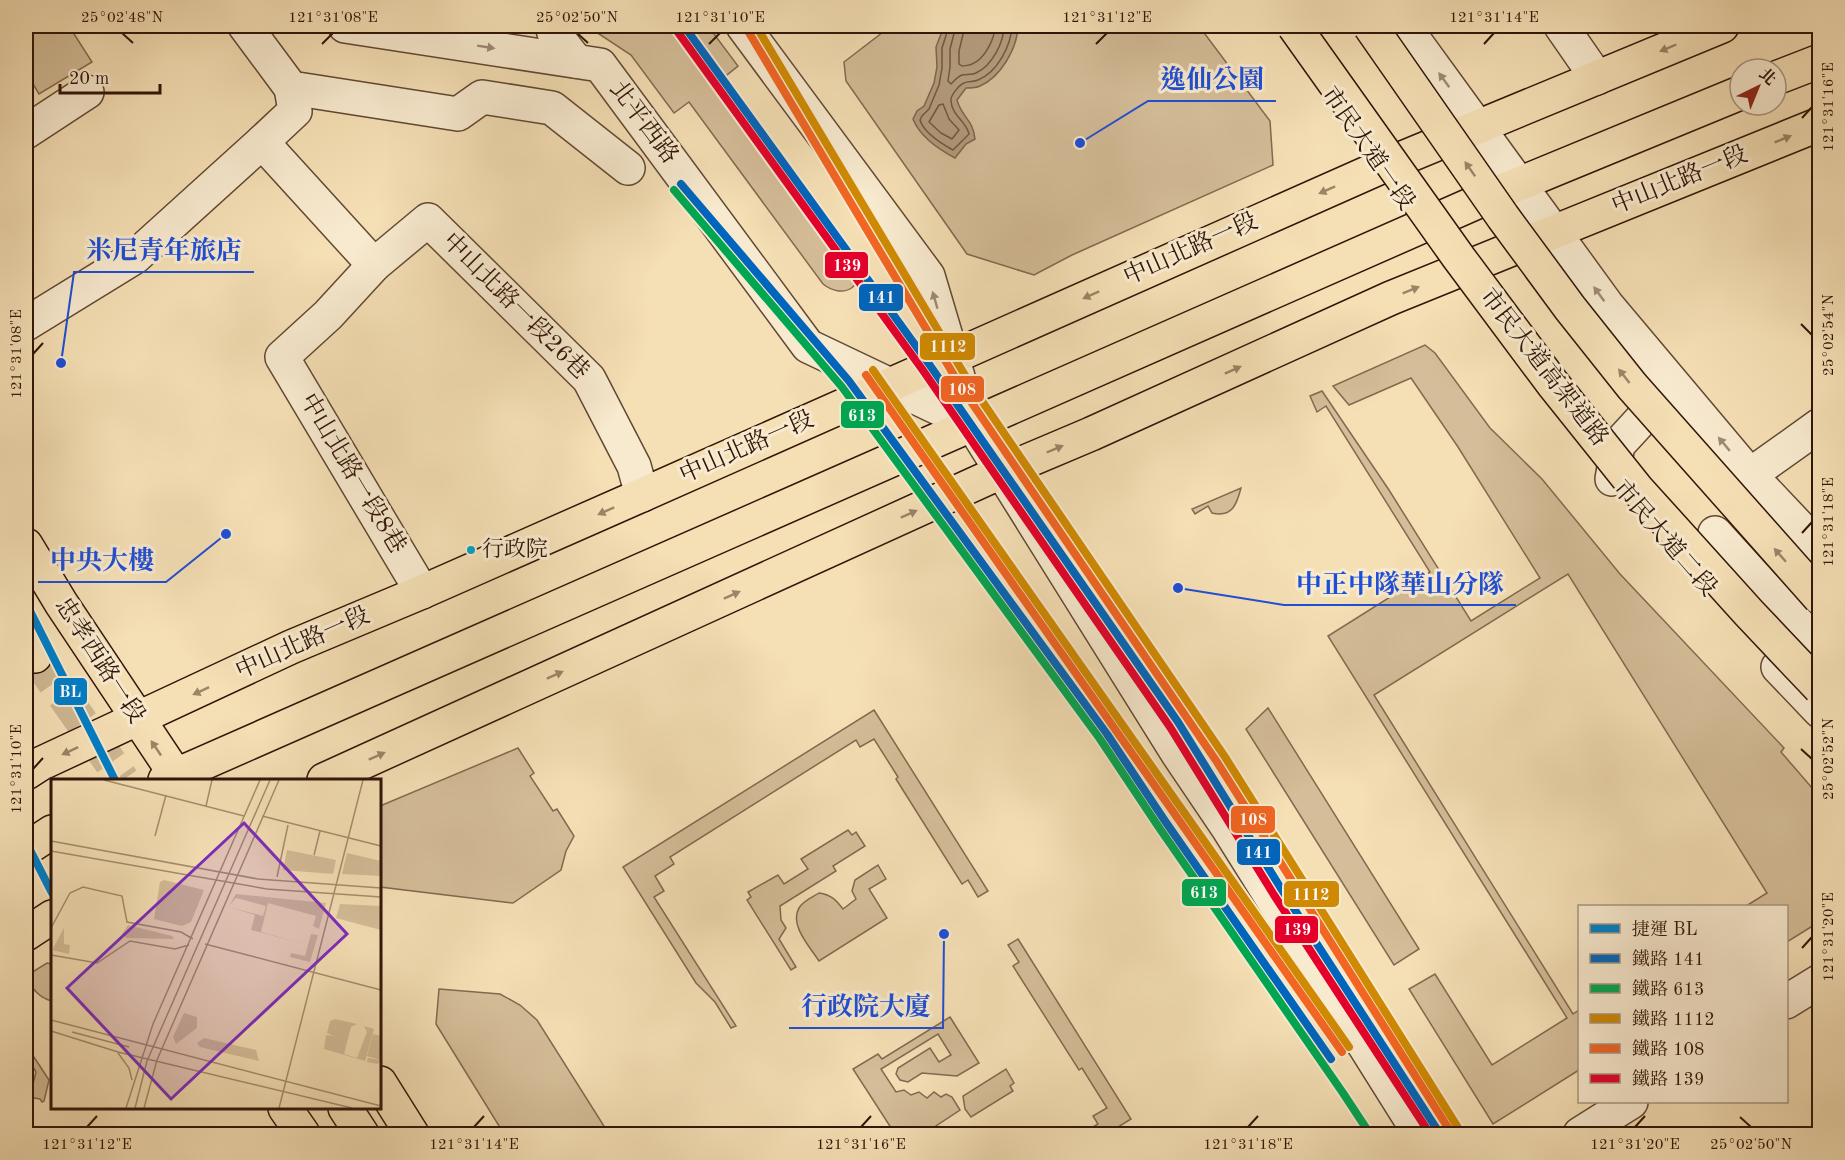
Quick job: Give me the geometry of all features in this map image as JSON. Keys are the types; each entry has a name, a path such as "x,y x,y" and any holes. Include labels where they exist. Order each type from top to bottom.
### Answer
{"main road":[{"name":"市民大道高架道路","path":"1294,26 1459,258 1553,384 1637,489 1820,688"},
{"path":"1370,26 1503,218 1570,308 1632,386 1820,598"},
{"name":"中山北路一段","path":"36,765 291,647 422,592 890,386 952,356 1381,167 1722,26"},
{"path":"1788,73 1820,60"},
{"path":"173,779 1421,226 1728,98"},
{"name":"中山北路一段","path":"326,779 1001,472 1091,434 1391,298 1820,124"},
{"name":"忠孝西路一段","path":"26,544 173,779"},
{"path":"26,849 51,833"},
{"path":"26,934 51,918"},
{"path":"381,1085 411,1134"},
{"path":"286,1109 303,1134"},
{"path":"346,1109 362,1134"}],"street":[{"path":"26,324 135,257 294,111 291,88 245,26"},
{"name":"北平西路","path":"345,26 454,33 600,65 808,346 972,424"},
{"path":"552,26 554,33 576,61"},
{"path":"742,26 928,276 972,424 1420,1134"},
{"name":"市民大道一段","path":"1279,26 1455,272"},
{"path":"1404,26 1606,305 1750,475 1820,549"},
{"path":"1561,26 1597,78"},
{"path":"291,88 458,114 482,97 552,108 628,168"},
{"path":"26,132 87,92"},
{"path":"262,141 374,265"},
{"name":"中山北路一段26巷","path":"374,265 428,220 589,379 634,466 642,495"},
{"name":"中山北路一段8巷","path":"374,265 328,315 282,357 422,592"},
{"name":"市民大道二段","path":"1455,272 1565,423 1684,564 1820,711"},
{"path":"1612,479 1618,445 1641,420 1669,404 1692,407"},
{"path":"1750,475 1820,425"},
{"path":"1715,533 1820,648"},
{"path":"1788,1001 1820,981"},
{"path":"1580,1134 1628,1103"}],"shaded area":[{"path":"26,26 69,26 92,62 39,94 26,72"},
{"path":"587,26 708,26 738,66 722,79 856,260 859,277 852,288 839,291 823,284 689,102 674,113 631,55"},
{"path":"891,26 1199,26 1270,121 1273,165 1072,255 1034,275 967,254 846,81 844,62"},
{"path":"1425,345 1435,353 1490,428 1542,479 1620,574 1784,748 1781,752 1819,796 1819,922 1788,941 1788,905 1748,905 1767,893 1568,574 1374,695 1573,1014 1578,1011 1578,1071 1493,1124 1409,989 1435,974 1492,1065 1567,1018 1328,636 1430,572 1326,406 1317,412 1310,396 1322,391 1389,490 1471,621 1540,578 1458,447 1411,378 1349,405 1333,386"},
{"path":"1241,488 1236,504 1225,513 1212,513 1208,506 1195,514 1192,509"},
{"path":"1268,708 1419,949 1394,965 1246,729"},
{"path":"874,710 988,891 978,897 968,880 962,884 896,779 898,777 874,739 860,747 856,740 670,857 674,864 655,876 664,891 654,897 736,1026 731,1028 715,1002 696,983 623,867"},
{"path":"518,748 534,773 530,776 553,811 557,809 574,836 566,851 561,870 513,903 381,887 381,806"},
{"path":"848,830 852,835 856,832 865,846 833,866 836,871 780,906 781,920 786,928 779,939 796,967 791,970 747,900 751,897 748,892 778,875 784,884 808,869 801,859"},
{"path":"878,865 886,879 869,889 887,918 819,961 799,929 797,915 799,908 819,893 833,898 843,909 856,899 852,891 855,880"},
{"path":"1018,939 1131,1119 1107,1134 1081,1134 1098,1124 1093,1116 1107,1108 1082,1068 1079,1070 1013,966 1019,962 1008,945"},
{"path":"47,963 51,964 51,1001 40,995 26,976"},
{"path":"439,989 500,994 520,1005 537,1020 609,1134 504,1134 436,1024"},
{"path":"950,1017 979,1063 957,1076 922,1073 908,1082 900,1080 896,1074 898,1068 930,1048 939,1062 951,1055 938,1034 881,1069 896,1092 904,1090 911,1095 919,1092 927,1098 934,1092 941,1097 946,1094 952,1097 960,1110 936,1126 941,1134 895,1134 853,1069 878,1054 882,1059"},
{"path":"30,1051 49,1080 42,1102 40,1099 26,1098 26,1089 33,1084 36,1072 26,1055"},
{"path":"1006,1069 1014,1083 1010,1086 1013,1091 971,1117 965,1109 963,1096"}],"water":[{"path":"944,26 1018,27 1015,44 1001,69 988,82 975,88 966,88 957,100 972,127 975,139 966,144 955,158 930,142 913,119 917,111 924,106 934,83 937,67 936,47"}],"tunnel":[{"path":"35,656 122,779"}],"metro line":[{"name":"BL","path":"26,603 114,779"},
{"name":"BL","path":"26,842 51,891"}],"rail line":[{"name":"141","path":"684,26 929,364 1178,722 1282,890 1440,1134"},
{"name":"1112","path":"756,26 969,382 1225,757 1462,1134"},
{"name":"139","path":"677,31 922,369 1170,727 1274,895 1430,1134"},
{"name":"108","path":"748,31 961,387 1217,762 1452,1134"},
{"name":"141","path":"681,184 849,381 1107,734 1331,1059"},
{"name":"613","path":"674,190 842,387 1100,739 1370,1134"},
{"name":"1112","path":"873,370 1349,1047"},
{"name":"108","path":"866,375 1342,1052"}],"place":[{"name":"逸仙公園","path":"1080,143"},
{"name":"米尼青年旅店","path":"61,363"},
{"name":"中央大樓","path":"226,534"},
{"name":"行政院","path":"471,550"},
{"name":"中正中隊華山分隊","path":"1178,588"},
{"name":"行政院大廈","path":"944,934"}]}
